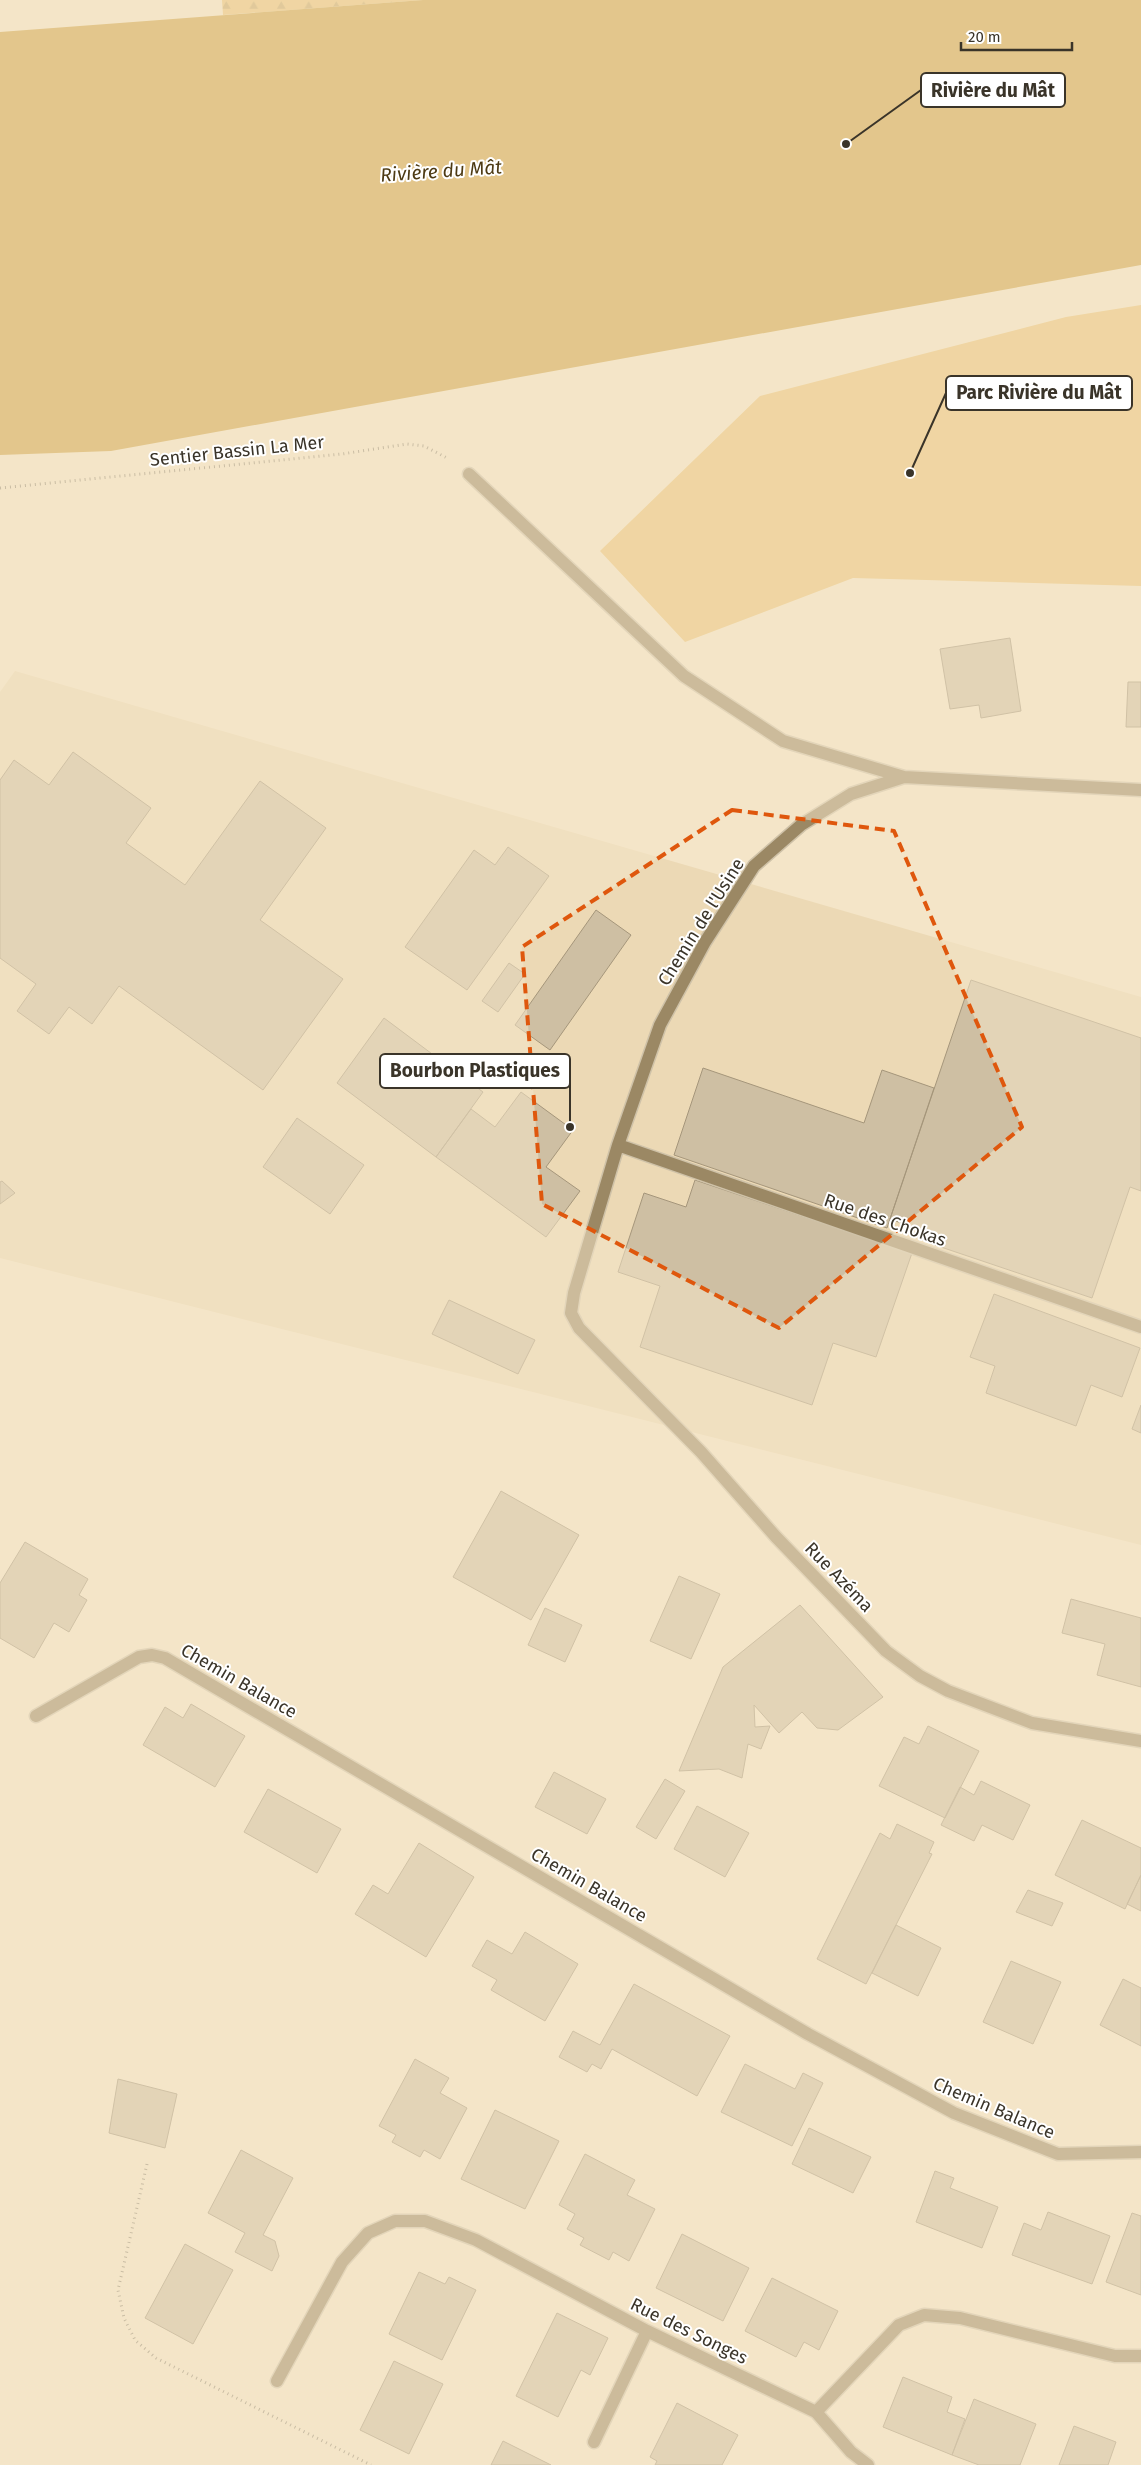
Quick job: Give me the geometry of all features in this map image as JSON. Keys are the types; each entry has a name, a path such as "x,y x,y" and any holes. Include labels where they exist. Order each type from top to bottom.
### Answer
{"street":[{"path":"469,474 684,676 783,741 904,777"},
{"name":"Chemin de l'Usine","path":"579,1328 571,1313 574,1293 618,1145 660,1025 705,942 754,866 800,825 851,794 904,777 1141,790"},
{"name":"Rue des Chokas","path":"618,1145 1141,1327"},
{"name":"Rue Azéma","path":"579,1328 701,1452 776,1537 886,1651 920,1676 948,1691 1032,1723 1141,1741"},
{"name":"Chemin Balance","path":"36,1716 139,1657 166,1658 808,2034 954,2114 1058,2154 1141,2152"},
{"name":"Rue des Songes","path":"277,2381 342,2262 368,2233 395,2221 425,2221 476,2240 647,2331 816,2412"},
{"path":"868,2465 851,2452 816,2412 899,2325 924,2314 960,2318 1116,2356 1141,2356"},
{"path":"594,2442 647,2331"}],"path":[{"name":"Sentier Bassin La Mer","path":"0,488 322,456 407,444 424,446 443,455 469,474"},
{"path":"147,2164 118,2290 124,2318 135,2340 156,2358 371,2465"}],"highlighted area":[{"path":"732,810 894,831 1022,1127 779,1328 542,1204 522,947"}],"shaded area":[{"path":"15,671 1141,997 1141,1545 0,1258 0,692"}],"green space":[{"path":"222,0 423,0 223,15"},
{"path":"1141,305 1141,586 853,578 685,642 600,551 760,396 1066,317"}],"water":[{"path":"423,0 1141,0 1141,265 111,451 0,455 0,32"}],"building":[{"path":"1010,638 1021,711 981,718 979,705 950,709 940,649"},
{"path":"1128,682 1141,682 1141,727 1126,727"},
{"path":"73,752 151,808 126,843 185,885 260,781 326,828 260,920 343,979 263,1090 119,986 92,1024 69,1007 49,1034 17,1011 36,984 0,958 0,780 14,760 49,785"},
{"path":"508,847 549,876 467,990 405,947 474,850 495,865"},
{"path":"596,910 631,935 550,1050 515,1025"},
{"path":"509,963 525,974 498,1012 482,1001"},
{"path":"971,980 1141,1038 1141,1191 1130,1187 1092,1298 929,1243 932,1234 890,1219"},
{"path":"384,1018 483,1092 436,1157 337,1083"},
{"path":"703,1068 864,1123 882,1070 934,1088 887,1228 674,1155"},
{"path":"521,1092 573,1130 546,1167 580,1191 546,1237 436,1157 471,1109 495,1127"},
{"path":"297,1118 364,1165 330,1214 263,1167"},
{"path":"695,1180 912,1253 876,1357 833,1343 812,1405 640,1347 660,1286 618,1272 644,1193 686,1207"},
{"path":"2,1181 15,1193 0,1204 0,1182"},
{"path":"994,1294 1140,1348 1122,1397 1091,1385 1076,1426 986,1393 995,1366 970,1357"},
{"path":"449,1300 535,1340 518,1374 432,1334"},
{"path":"1141,1405 1141,1433 1132,1429"},
{"path":"501,1491 579,1535 531,1620 453,1577"},
{"path":"25,1542 88,1579 79,1595 87,1600 69,1632 54,1623 34,1658 0,1638 0,1583"},
{"path":"679,1576 720,1594 691,1659 650,1641"},
{"path":"1071,1599 1141,1618 1141,1687 1097,1675 1105,1644 1062,1633"},
{"path":"800,1605 883,1697 838,1730 817,1728 802,1712 779,1733 754,1705 755,1727 770,1726 761,1749 748,1744 742,1778 719,1769 679,1771 723,1667"},
{"path":"545,1608 582,1625 565,1662 528,1645"},
{"path":"191,1704 245,1736 215,1787 143,1745 165,1707 183,1718"},
{"path":"928,1726 979,1751 945,1818 879,1786 904,1737 919,1744"},
{"path":"554,1772 606,1799 587,1834 535,1807"},
{"path":"665,1779 685,1791 656,1839 636,1827"},
{"path":"981,1781 1030,1805 1013,1840 982,1825 974,1841 941,1825 960,1787 974,1795"},
{"path":"268,1789 341,1829 317,1873 244,1832"},
{"path":"697,1806 749,1833 725,1877 674,1849"},
{"path":"1082,1820 1141,1848 1141,1875 1125,1909 1055,1875"},
{"path":"897,1824 934,1842 929,1853 932,1854 866,1984 817,1959 880,1833 890,1839"},
{"path":"419,1843 474,1877 426,1957 355,1914 373,1885 388,1894"},
{"path":"1141,1875 1141,1911 1127,1904"},
{"path":"1028,1890 1063,1903 1052,1926 1016,1912"},
{"path":"896,1925 941,1948 918,1996 872,1973"},
{"path":"525,1932 578,1964 545,2021 491,1990 497,1980 472,1966 487,1940 512,1954"},
{"path":"1011,1961 1061,1982 1033,2044 983,2022"},
{"path":"1123,1979 1141,1988 1141,2046 1100,2025"},
{"path":"634,1984 730,2036 697,2096 612,2049 601,2069 592,2064 587,2072 559,2057 573,2031 600,2045"},
{"path":"415,2059 449,2078 440,2093 467,2108 440,2159 424,2150 420,2157 392,2142 396,2135 379,2126"},
{"path":"745,2064 795,2089 803,2073 823,2083 792,2146 721,2112"},
{"path":"118,2079 177,2094 165,2148 109,2133"},
{"path":"495,2110 559,2141 525,2209 461,2179"},
{"path":"809,2128 871,2157 853,2193 792,2164"},
{"path":"241,2150 293,2178 263,2235 275,2241 279,2256 272,2271 235,2252 245,2233 208,2213"},
{"path":"585,2154 635,2180 627,2195 655,2209 629,2261 613,2252 609,2260 580,2245 584,2238 567,2229 575,2214 559,2205"},
{"path":"935,2171 954,2178 950,2188 998,2207 982,2248 916,2222"},
{"path":"1048,2212 1110,2236 1092,2284 1012,2255 1024,2223 1041,2230"},
{"path":"1132,2213 1141,2216 1141,2295 1106,2282"},
{"path":"682,2234 749,2268 723,2321 656,2288"},
{"path":"185,2244 233,2270 193,2344 145,2318"},
{"path":"419,2272 445,2284 449,2277 476,2290 442,2360 389,2334"},
{"path":"772,2278 838,2311 819,2350 804,2342 796,2357 745,2331"},
{"path":"557,2313 608,2338 590,2375 581,2370 558,2417 516,2396"},
{"path":"394,2361 443,2384 409,2454 360,2430"},
{"path":"903,2377 952,2397 947,2412 965,2419 952,2455 883,2427"},
{"path":"974,2399 1036,2424 1020,2465 979,2465 952,2455"},
{"path":"677,2403 738,2435 722,2465 655,2465 657,2461 650,2457"},
{"path":"1074,2426 1116,2442 1108,2465 1059,2465"},
{"path":"503,2441 551,2465 491,2465"}],"place":[{"name":"Rivière du Mât","path":"846,144"},
{"name":"Parc Rivière du Mât","path":"910,473"},
{"name":"Bourbon Plastiques","path":"570,1127"}]}
